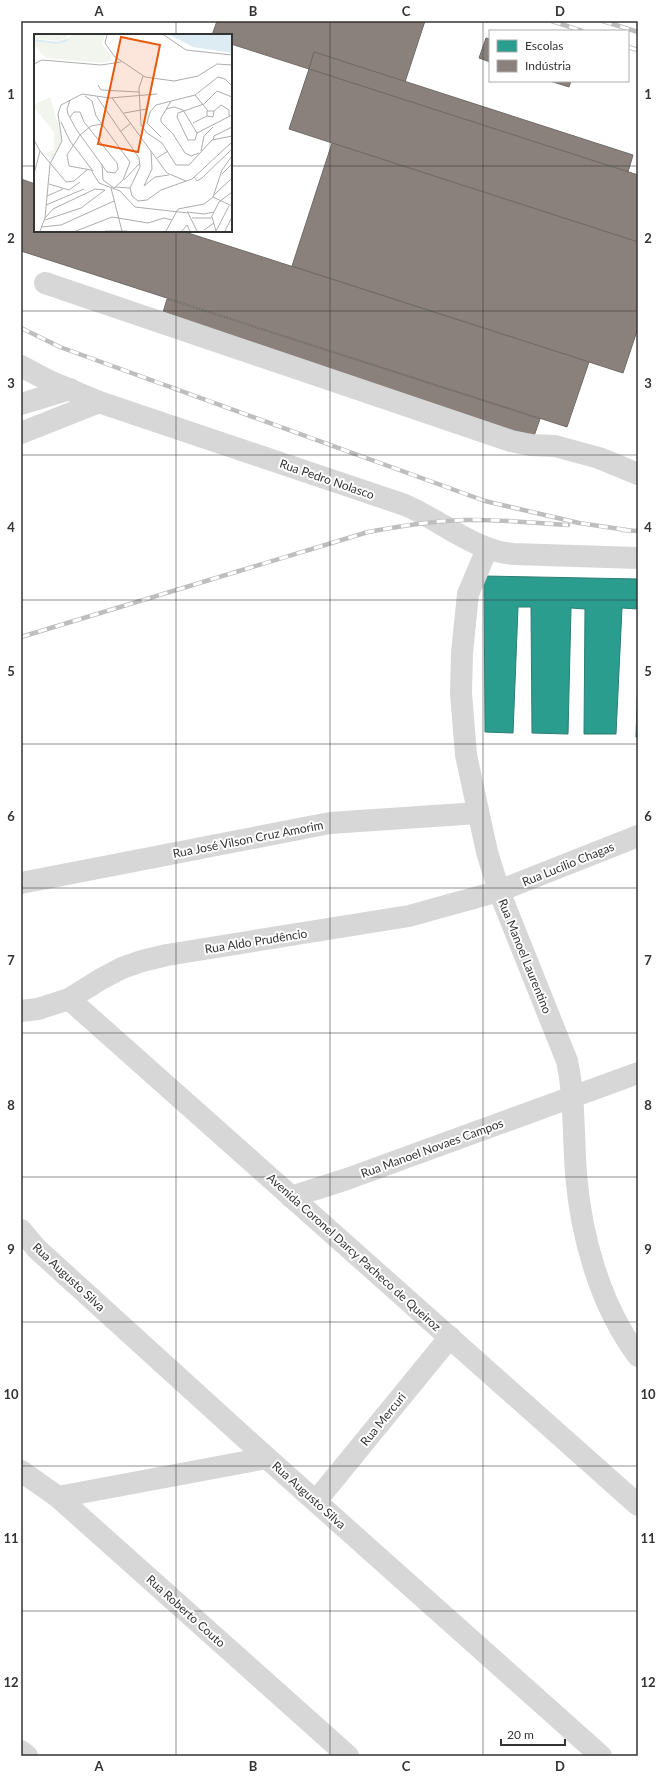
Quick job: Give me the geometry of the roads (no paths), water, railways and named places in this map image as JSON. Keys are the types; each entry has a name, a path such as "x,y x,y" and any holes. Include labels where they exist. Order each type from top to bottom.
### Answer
{"street":[{"path":"45,283 511,441 530,445 555,446 599,458 638,474"},
{"name":"Rua Pedro Nolasco","path":"21,366 49,381 99,402 405,505 487,549 513,554 638,558"},
{"path":"21,404 70,389"},
{"path":"21,433 99,402"},
{"name":"Rua Manoel Laurentino","path":"487,549 468,594 462,653 463,726 466,755 478,813 499,891 567,1061 573,1097 576,1174 579,1199 590,1253 600,1282 622,1332 638,1356"},
{"name":"Rua José Vilson Cruz Amorim","path":"21,883 330,823 478,813"},
{"name":"Rua Lucílio Chagas","path":"499,891 638,836"},
{"name":"Rua Aldo Prudêncio","path":"21,1011 38,1009 69,999 101,979 142,961 167,955 409,916 499,891"},
{"name":"Avenida Coronel Darcy Pacheco de Queiroz","path":"69,999 638,1505"},
{"name":"Rua Manoel Novaes Campos","path":"291,1197 354,1177 638,1073"},
{"name":"Rua Augusto Silva","path":"21,1230 38,1249 267,1458 601,1756"},
{"name":"Rua Mercuri","path":"316,1501 450,1337"},
{"path":"58,1496 267,1458"},
{"name":"Rua Roberto Couto","path":"21,1471 58,1496 348,1756"},
{"path":"21,1751 27,1756"}],"railway":[{"path":"552,21 579,30"},
{"path":"603,21 638,32"},
{"path":"629,47 638,50"},
{"path":"21,328 60,347 485,501 579,523 627,530"},
{"path":"21,637 368,532 440,521 465,520 568,525"},
{"path":"622,530 638,531"}]}
